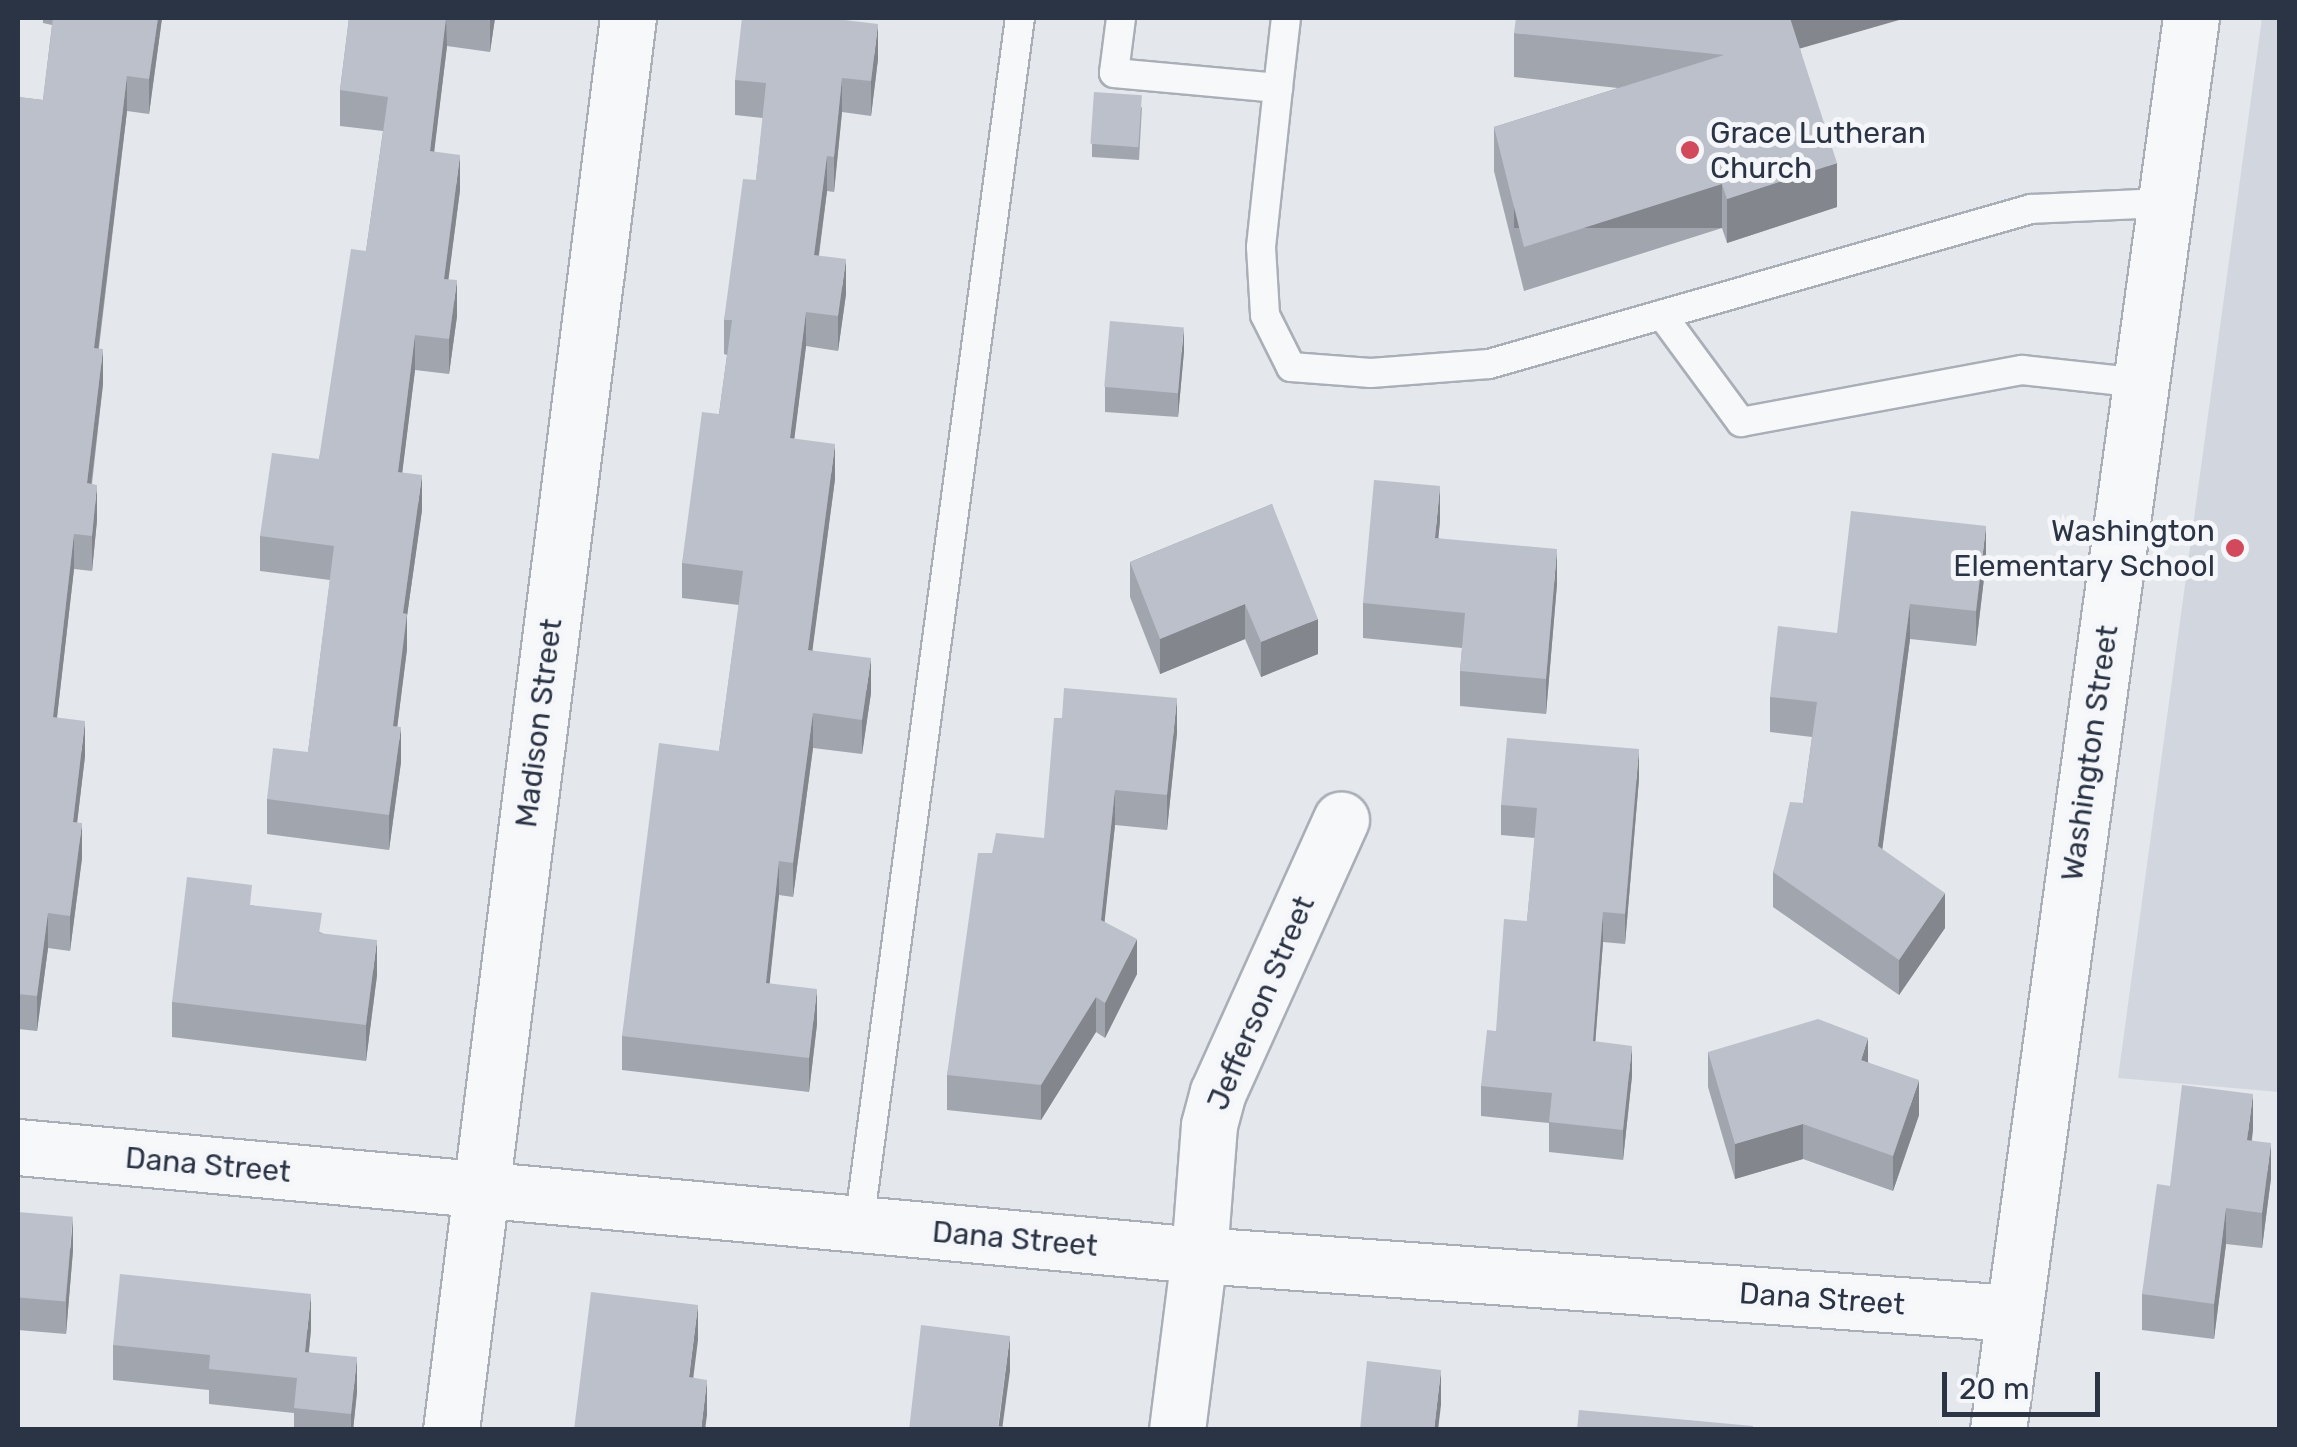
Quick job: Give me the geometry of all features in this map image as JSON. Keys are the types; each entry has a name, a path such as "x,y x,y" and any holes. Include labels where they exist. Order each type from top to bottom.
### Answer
{"street":[{"name":"Madison Street","path":"451,1430 628,18"},
{"name":"Washington Street","path":"1998,1430 2191,18"},
{"name":"Jefferson Street","path":"1177,1430 1199,1256 1209,1125 1218,1092 1340,820"},
{"name":"Dana Street","path":"18,1147 1199,1256 2014,1313"}],"lane":[{"path":"859,1224 1020,18"},
{"path":"1120,18 1114,74 1278,88"},
{"path":"1286,18 1262,264 1265,314 1291,367 1371,373 1489,364 2031,209 2165,203"},
{"path":"1662,314 1741,422 2022,370 2141,383"}],"shaded area":[{"name":"Washington Elementary School","path":"2262,18 2280,18 2279,1092 2118,1078"}],"building":[{"path":"53,18 158,18 149,79 127,76 94,348 103,349 87,483 97,485 92,536 74,534 53,717 85,721 73,822 82,823 70,916 48,913 37,996 18,994 18,97 43,100"},
{"path":"349,18 446,18 430,151 460,155 444,279 457,280 449,339 415,335 398,472 422,475 403,613 407,614 393,726 401,727 389,815 267,799 273,748 308,752 334,546 260,536 272,453 319,459 351,249 366,251 388,97 340,90"},
{"path":"742,18 836,18 878,24 871,81 842,78 834,157 827,156 814,255 846,259 838,316 806,312 790,438 835,444 808,650 871,658 862,720 813,713 793,863 779,861 766,983 817,989 809,1058 622,1036 659,743 719,751 743,571 682,563 702,412 719,414 732,320 724,320 743,179 756,180 766,83 735,80"},
{"name":"Grace Lutheran Church","path":"1516,18 1790,18 1837,163 1727,199 1722,184 1524,247 1494,127 1724,55 1514,33"},
{"path":"1094,92 1142,95 1138,147 1090,144"},
{"path":"1110,321 1184,327 1178,393 1104,387"},
{"path":"1374,480 1440,486 1435,538 1557,549 1546,679 1460,671 1465,613 1363,603"},
{"path":"1272,504 1318,619 1261,642 1245,604 1160,639 1130,562"},
{"path":"1851,511 1986,526 1976,611 1910,604 1878,846 1945,893 1899,960 1773,872 1790,802 1803,803 1817,702 1770,697 1778,626 1837,633"},
{"path":"1064,688 1177,698 1167,795 1115,790 1101,920 1137,939 1105,1003 1096,997 1041,1085 947,1075 978,853 992,853 996,833 1044,838 1054,718 1062,718"},
{"path":"1507,738 1639,749 1625,914 1603,912 1593,1041 1632,1046 1623,1130 1549,1122 1552,1093 1481,1086 1487,1030 1496,1031 1504,919 1527,921 1537,808 1501,805"},
{"path":"187,877 252,885 250,905 322,913 319,933 377,940 366,1025 172,1002"},
{"path":"1818,1019 1868,1038 1861,1060 1919,1080 1893,1156 1803,1124 1735,1144 1708,1052"},
{"path":"2182,1085 2253,1094 2247,1140 2271,1143 2262,1213 2226,1208 2214,1304 2142,1294 2157,1184 2170,1186"},
{"path":"18,1212 73,1217 65,1301 18,1297"},
{"path":"120,1274 311,1294 305,1352 357,1357 351,1414 294,1408 297,1378 209,1369 210,1355 113,1345"},
{"path":"591,1292 698,1305 689,1377 707,1380 701,1430 574,1430"},
{"path":"921,1325 1010,1336 998,1426 1030,1430 909,1430"},
{"path":"1367,1361 1441,1370 1434,1430 1360,1430"},
{"path":"1579,1410 1753,1426 1752,1430 1577,1430"}],"place":[{"name":"Grace Lutheran Church","path":"1690,150"},
{"name":"Washington Elementary School","path":"2235,548"}]}
